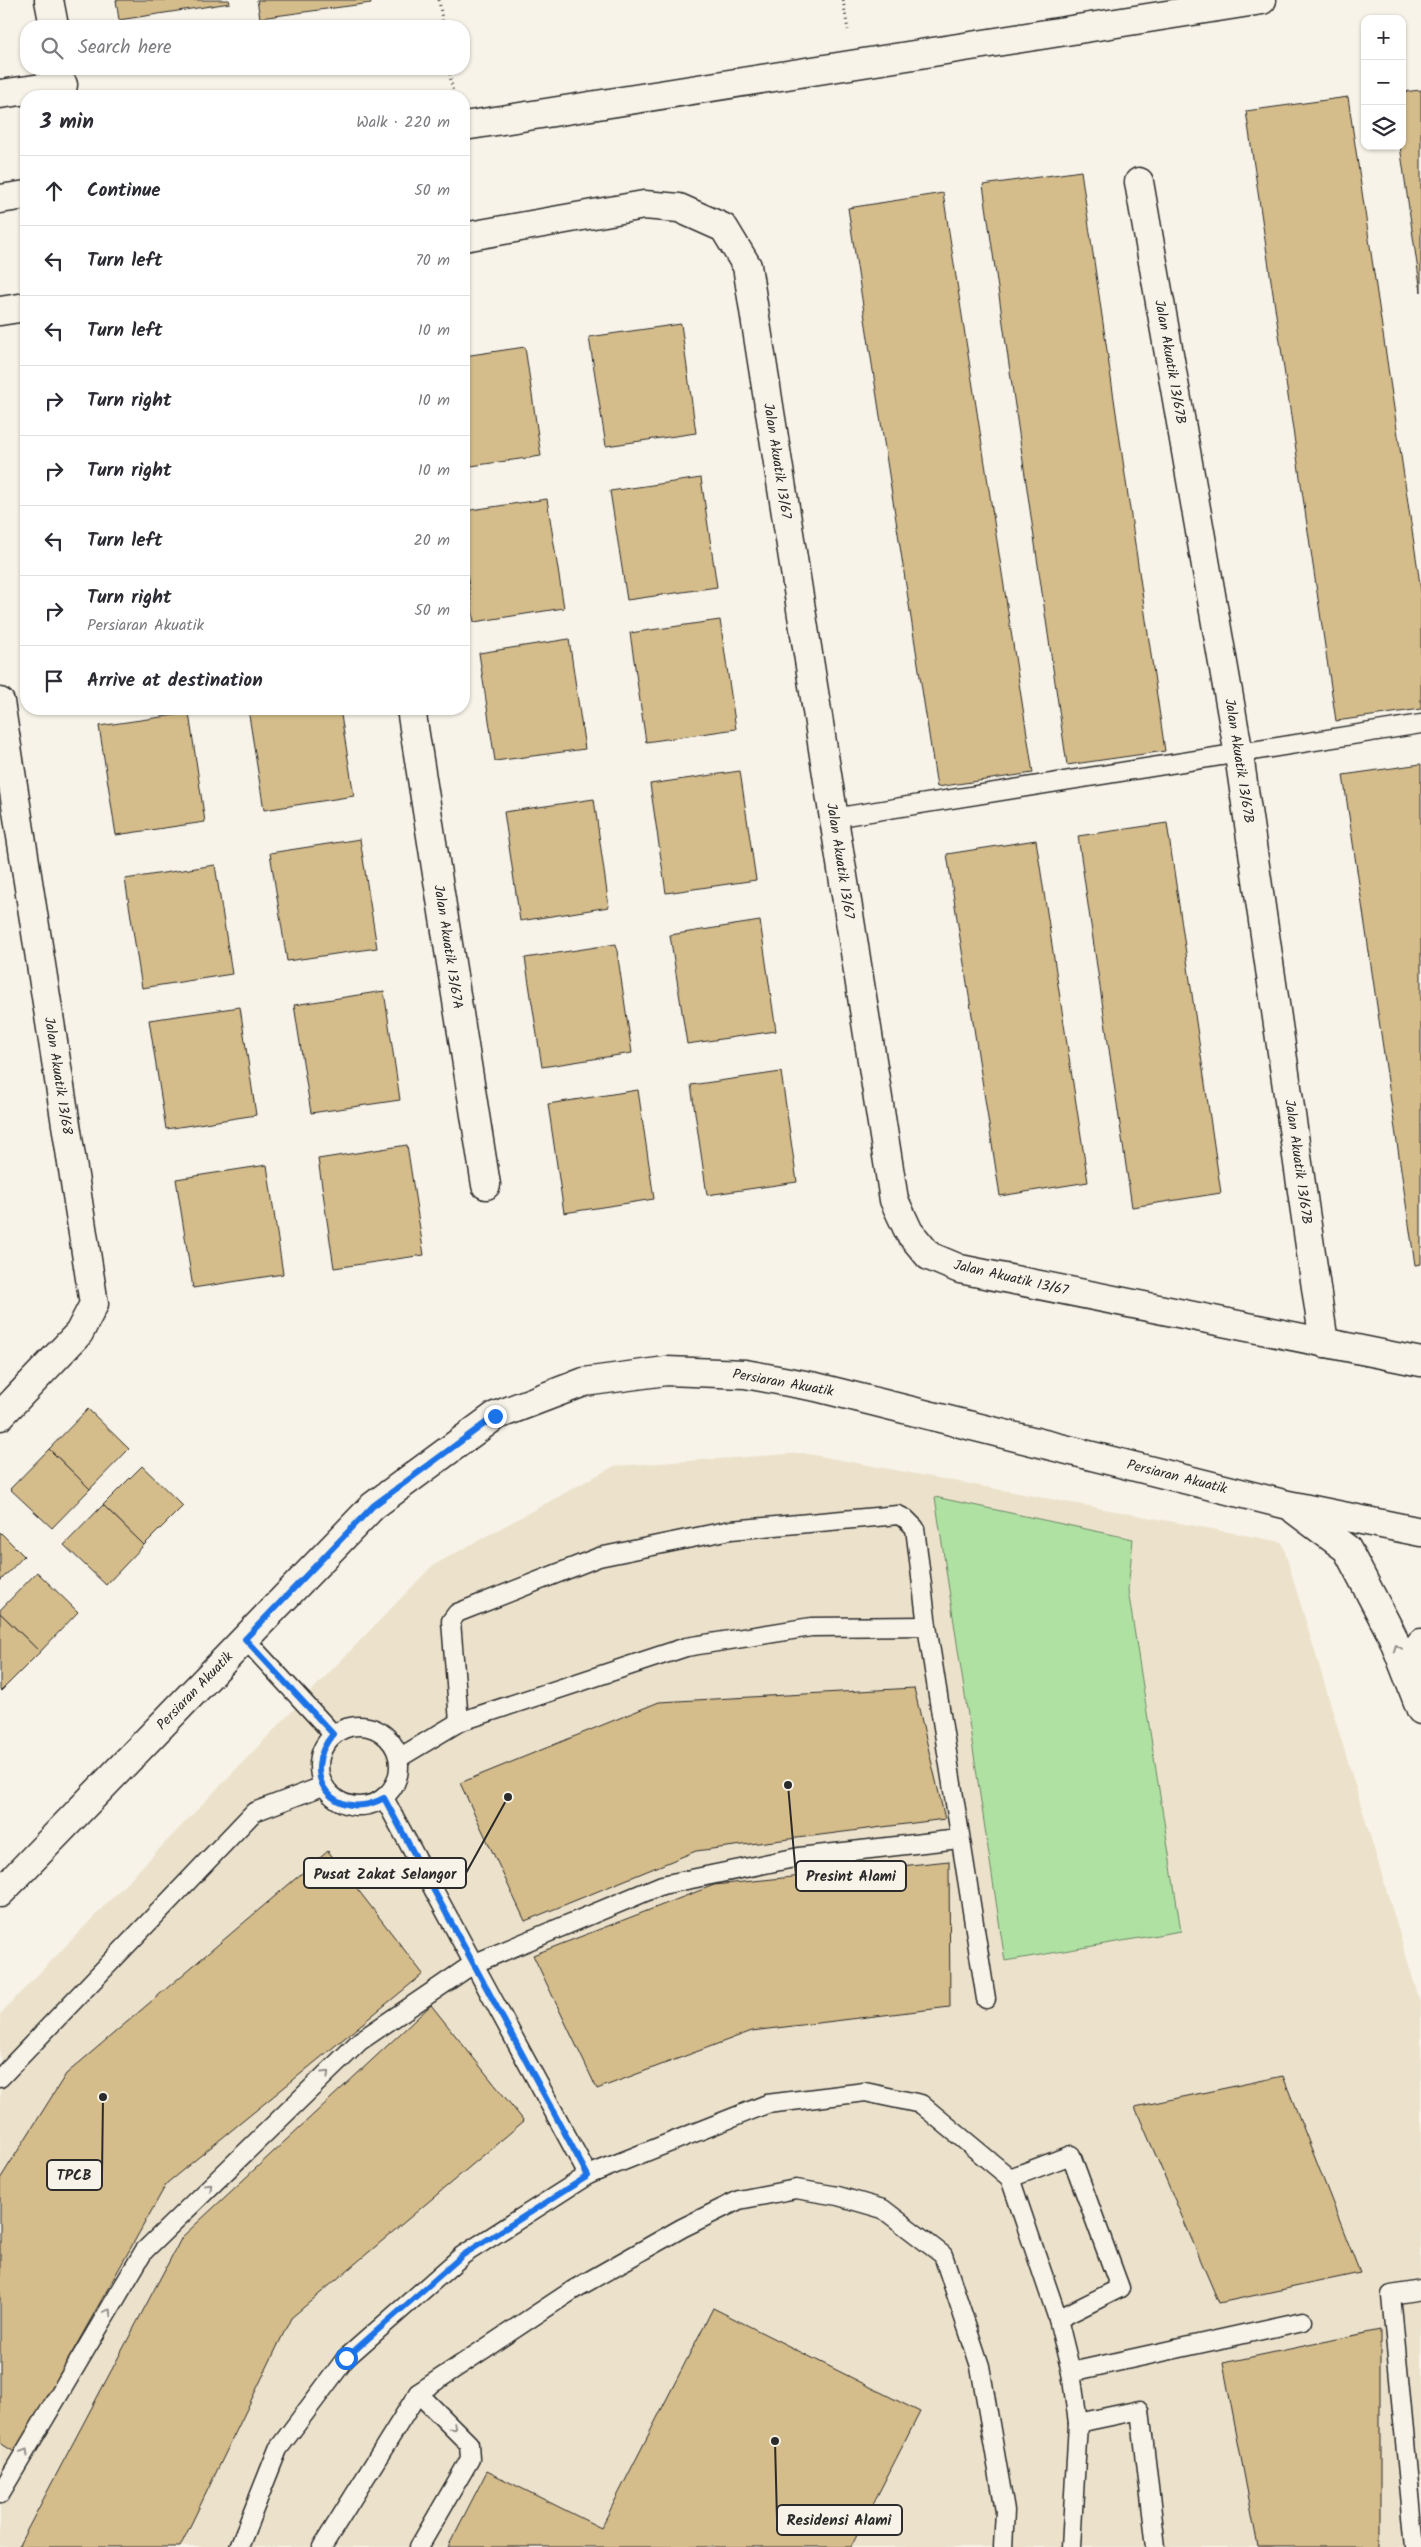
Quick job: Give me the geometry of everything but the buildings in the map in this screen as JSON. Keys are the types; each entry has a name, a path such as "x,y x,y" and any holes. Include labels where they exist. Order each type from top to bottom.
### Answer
{"street":[{"path":"49,0 53,20"},
{"path":"470,125 1262,0"},
{"path":"23,90 63,83"},
{"path":"0,94 20,91"},
{"name":"Jalan Akuatik 13/67B","path":"1139,182 1239,755 1324,1343"},
{"path":"0,199 20,196"},
{"name":"Jalan Akuatik 13/67","path":"470,236 644,205 679,208 724,228 747,266 894,1200 909,1232 930,1256 960,1269 1421,1362"},
{"path":"0,311 20,308"},
{"name":"Jalan Akuatik 13/68","path":"0,702 94,1304 79,1333 0,1416"},
{"name":"Jalan Akuatik 13/67A","path":"412,715 486,1185"},
{"name":"Persiaran Akuatik","path":"0,1893 373,1506 495,1416 584,1382 666,1372 745,1374 816,1387 1288,1505 1421,1532"},
{"path":"1288,1505 1347,1549 1392,1635 1421,1711"},
{"path":"1421,1643 1418,1680 1421,1711"}],"lane":[{"path":"833,818 1239,755 1421,724"},
{"path":"459,1722 451,1621 457,1614 599,1557 731,1530 898,1515 906,1519 915,1528 927,1626 959,1839 986,1998"},
{"path":"398,1758 459,1722 686,1647 811,1627 927,1626"},
{"path":"245,1639 333,1734"},
{"path":"359,1725 373,1728 385,1734 394,1745 400,1769 397,1780 384,1798 372,1804 358,1807 344,1803 332,1796 323,1786 318,1772 318,1758 324,1745 333,1734 344,1727 359,1725"},
{"path":"0,2078 254,1812 323,1786"},
{"path":"384,1798 588,2176"},
{"path":"0,2494 144,2251 360,2041 473,1964 662,1885 799,1857 959,1839"},
{"path":"239,2547 278,2449 346,2358 463,2255 588,2176 767,2104 865,2092 921,2104 1010,2178 1058,2319 1071,2372 1078,2423 1071,2547"},
{"path":"1010,2178 1071,2156 1120,2288 1058,2319"},
{"path":"322,2547 418,2393 573,2290 682,2228 739,2200 796,2189 838,2196 883,2209 943,2256 980,2366 1005,2511 1003,2547"},
{"path":"1415,2547 1391,2295 1421,2290"},
{"path":"1071,2372 1303,2321"},
{"path":"418,2393 469,2444 470,2459 419,2547"},
{"path":"1078,2423 1140,2410 1156,2547"}],"path":[{"path":"439,0 442,20"},
{"path":"450,75 453,90"}],"shaded area":[{"path":"803,1453 1282,1542 1421,2005 1421,2547 0,2547 0,2014 432,1566 614,1466"}],"green space":[{"path":"935,1497 1133,1539 1128,1590 1181,1931 1005,1961"}],"place":[{"name":"Presint Alami","path":"788,1785"},
{"name":"Pusat Zakat Selangor","path":"508,1797"},
{"name":"TPCB","path":"103,2097"},
{"name":"Residensi Alami","path":"775,2441"}],"route":[{"path":"346,2358 463,2255 588,2176 384,1798 372,1804 358,1807 344,1803 332,1796 323,1786 318,1772 318,1758 324,1745 333,1734 245,1639 373,1506 495,1416"}]}
